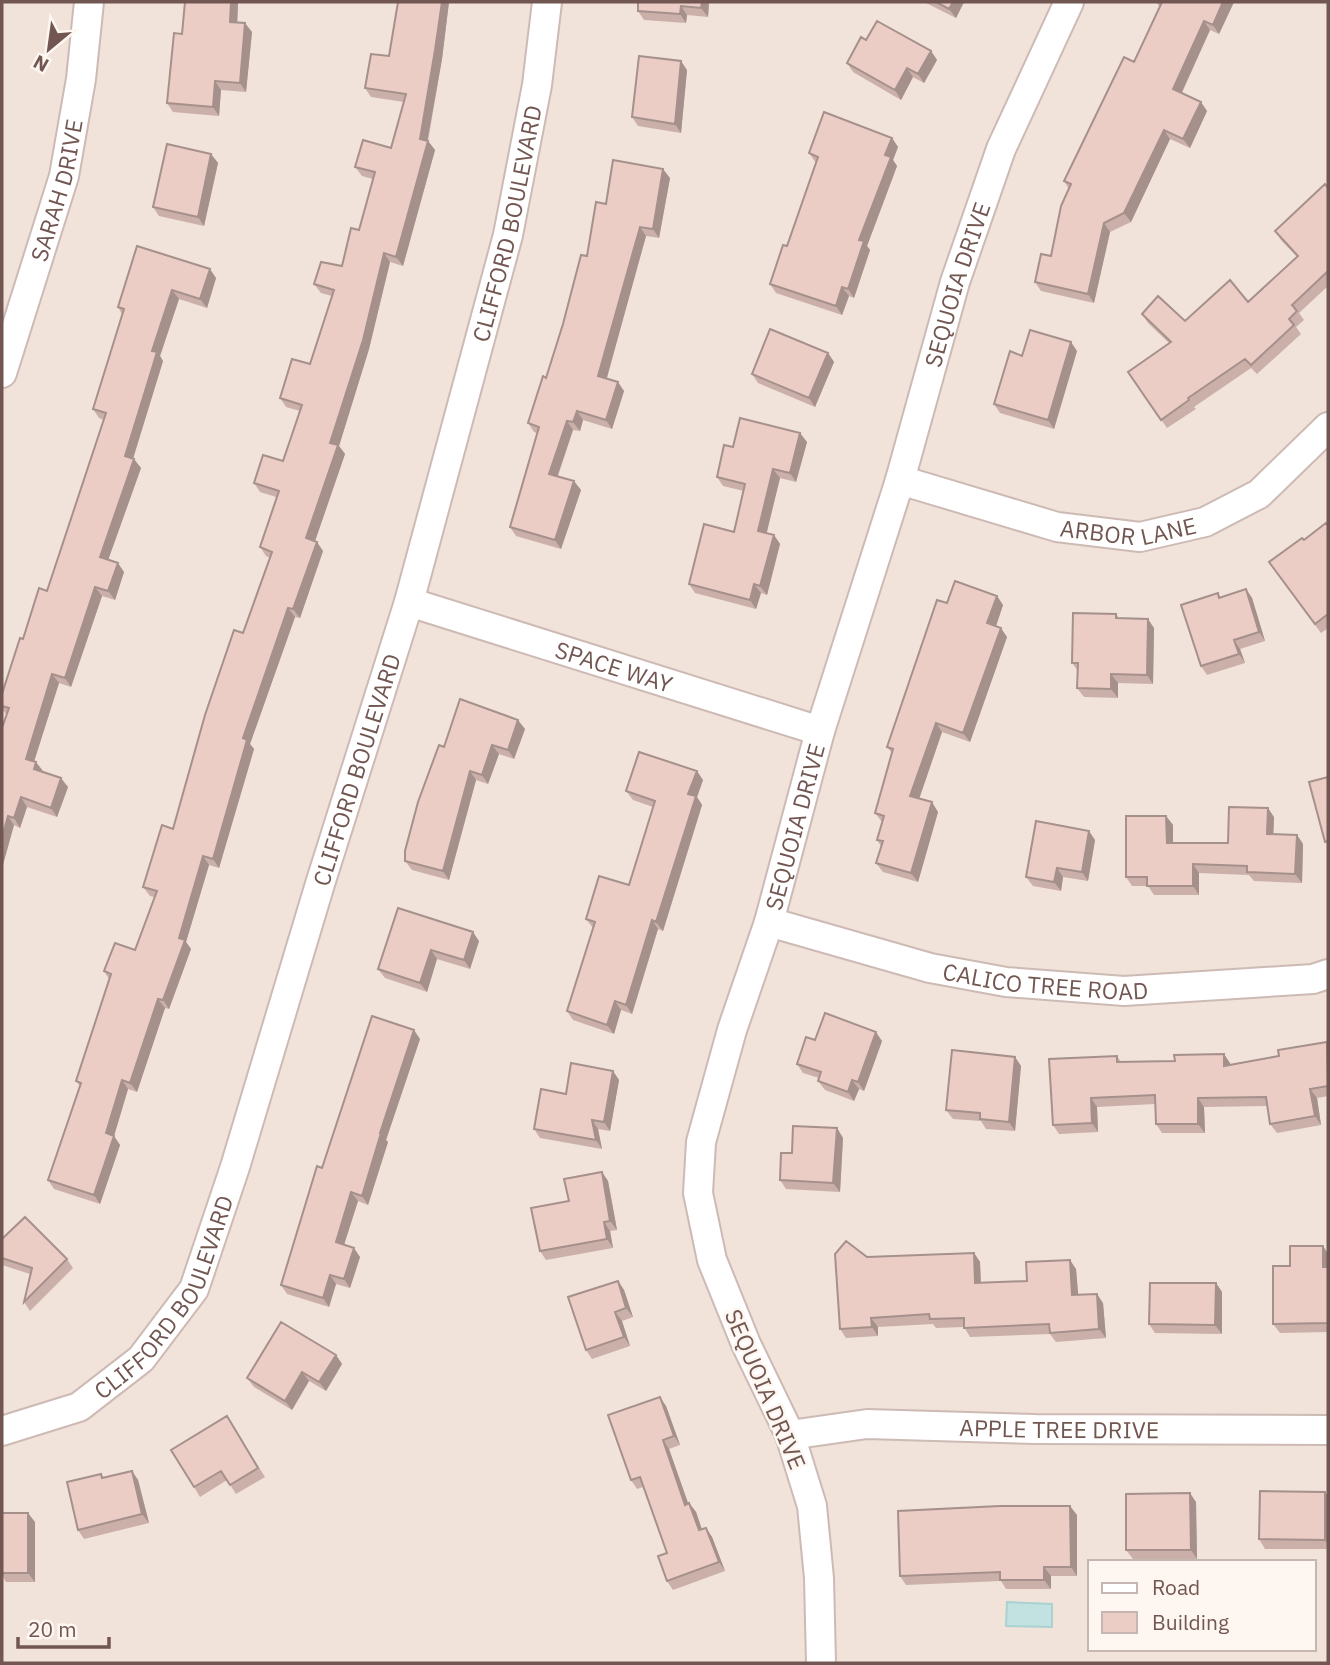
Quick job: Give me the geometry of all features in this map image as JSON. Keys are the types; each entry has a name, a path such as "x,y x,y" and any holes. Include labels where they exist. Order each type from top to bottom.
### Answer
{"street":[{"name":"SARAH DRIVE","path":"2,368 64,176 82,79 89,2"},
{"name":"CLIFFORD BOULEVARD","path":"2,1431 79,1407 141,1359 194,1289 235,1167 409,602 508,235 537,85 547,2"},
{"name":"SEQUOIA DRIVE","path":"821,1663 819,1578 812,1506 790,1435 747,1344 712,1260 698,1193 701,1142 732,1030 769,922 820,731 900,480 955,282 1001,149 1069,2"},
{"name":"ARBOR LANE","path":"900,480 1057,527 1140,537 1205,522 1259,494 1328,427"},
{"name":"SPACE WAY","path":"409,602 820,731"},
{"name":"CALICO TREE ROAD","path":"769,922 930,968 1006,982 1124,990 1313,979 1328,974"},
{"name":"APPLE TREE DRIVE","path":"790,1435 867,1424 1036,1429 1328,1430"}],"shaded area":[{"path":"2,2 1328,2 1328,1663 2,1663"}],"water":[{"path":"1007,1602 1052,1604 1052,1627 1006,1626"}],"building":[{"path":"185,2 231,2 230,22 245,23 240,83 215,81 213,107 167,103 174,33 182,34"},
{"path":"398,2 442,2 420,139 428,141 396,257 384,253 363,340 330,443 338,445 306,538 317,542 293,609 288,608 243,738 247,740 213,859 203,856 179,938 185,940 163,1000 158,999 130,1083 122,1080 106,1133 114,1136 94,1195 48,1180 81,1083 76,1081 111,974 104,971 115,943 135,950 157,891 143,887 162,825 173,829 205,715 234,630 243,633 272,552 260,547 279,491 254,483 263,455 283,461 302,405 280,398 292,359 310,364 334,290 314,284 321,262 342,266 351,228 359,230 375,172 355,167 363,140 391,148 406,94 365,88 371,54 389,56"},
{"path":"638,2 702,2 701,8 681,6 680,14 638,11"},
{"path":"936,2 953,2 949,9"},
{"path":"1162,2 1223,2 1213,25 1204,21 1173,89 1201,102 1183,139 1164,130 1124,213 1104,223 1088,294 1035,282 1041,254 1051,256 1061,206 1071,184 1064,181 1124,57 1134,62"},
{"path":"877,21 931,51 918,74 907,68 895,90 847,63 861,37 866,40"},
{"path":"639,56 681,61 675,124 632,117"},
{"path":"824,112 892,138 885,155 891,157 859,240 864,241 848,289 842,287 836,306 770,284 783,245 787,246 818,157 809,153"},
{"path":"167,144 211,154 198,217 153,207"},
{"path":"613,160 663,169 653,229 640,227 598,376 618,382 606,420 577,411 573,422 567,421 549,474 574,481 555,540 510,527 539,427 528,423 543,376 546,378 581,255 587,256 596,202 606,204"},
{"path":"1325,184 1328,188 1328,271 1292,305 1297,311 1289,319 1294,325 1251,365 1245,359 1161,420 1128,372 1171,342 1142,314 1158,296 1185,321 1230,280 1248,302 1298,256 1275,231"},
{"path":"137,246 210,269 200,299 172,290 152,351 157,352 125,456 134,459 100,557 118,563 108,591 95,587 65,678 52,674 26,759 36,762 34,769 61,778 51,808 21,797 14,818 8,816 2,837 2,728 9,708 2,706 2,694 39,588 47,591 106,413 93,409 124,309 118,307"},
{"path":"770,329 828,353 809,398 752,374"},
{"path":"1030,330 1071,342 1048,420 994,404 1010,351 1022,356"},
{"path":"740,418 800,433 790,473 773,469 758,531 774,535 760,586 754,584 750,600 689,584 704,524 734,532 745,484 717,477 724,445 733,447"},
{"path":"1326,523 1328,614 1315,624 1269,562"},
{"path":"955,581 997,596 987,623 1001,628 963,733 936,723 910,796 932,802 911,873 876,863 883,841 877,840 884,816 875,813 893,749 887,747 937,600 947,603"},
{"path":"1246,589 1259,632 1234,640 1239,654 1201,666 1181,605 1218,593 1219,598"},
{"path":"1073,613 1116,614 1116,618 1148,619 1147,675 1111,674 1111,689 1077,688 1078,663 1072,663"},
{"path":"460,699 518,720 508,750 492,745 482,775 470,771 443,871 405,861 405,851 418,802 439,745 444,747"},
{"path":"639,752 697,771 688,794 696,796 656,922 652,920 626,1005 615,1001 607,1025 567,1011 595,922 586,919 599,876 629,885 655,801 626,791"},
{"path":"1328,777 1328,841 1325,842 1309,782"},
{"path":"1229,807 1268,808 1267,834 1297,835 1295,874 1247,872 1247,866 1193,864 1193,886 1147,886 1147,877 1126,877 1126,816 1166,816 1167,843 1228,843"},
{"path":"1036,821 1089,831 1082,872 1057,868 1054,882 1026,877"},
{"path":"398,908 473,932 464,960 431,950 420,983 378,969"},
{"path":"825,1013 876,1032 858,1082 852,1080 848,1092 818,1081 821,1072 797,1064 806,1037 815,1040"},
{"path":"372,1016 414,1030 362,1196 351,1192 336,1242 354,1248 344,1279 330,1275 323,1298 281,1285 317,1166 322,1168"},
{"path":"1327,1042 1328,1086 1310,1089 1315,1116 1270,1124 1266,1097 1198,1098 1198,1124 1156,1124 1155,1095 1091,1098 1092,1123 1053,1125 1049,1059 1117,1056 1117,1062 1175,1061 1174,1055 1224,1054 1224,1066 1279,1056 1278,1050"},
{"path":"952,1050 1015,1057 1009,1122 980,1119 980,1113 946,1110"},
{"path":"571,1063 613,1071 604,1122 592,1120 596,1140 534,1129 541,1089 566,1094"},
{"path":"793,1126 837,1128 833,1183 780,1180 781,1153 792,1153"},
{"path":"602,1172 610,1221 604,1222 607,1239 540,1251 531,1208 569,1201 564,1179"},
{"path":"25,1217 67,1259 24,1302 32,1268 2,1258 2,1239"},
{"path":"846,1241 867,1257 974,1253 975,1283 1027,1281 1026,1262 1070,1260 1072,1295 1097,1294 1099,1329 1050,1333 1049,1324 964,1328 964,1318 930,1319 929,1314 871,1318 872,1327 840,1329 835,1254"},
{"path":"1290,1246 1323,1246 1323,1267 1328,1267 1328,1323 1273,1324 1273,1266 1290,1266"},
{"path":"618,1281 626,1308 615,1312 624,1337 586,1350 568,1297"},
{"path":"1150,1283 1216,1283 1215,1325 1149,1324"},
{"path":"281,1322 336,1355 319,1382 302,1372 285,1401 247,1378"},
{"path":"660,1397 674,1436 663,1440 685,1505 689,1503 699,1530 706,1528 719,1562 667,1581 658,1556 667,1553 640,1477 631,1480 608,1415"},
{"path":"227,1416 258,1468 230,1485 221,1471 194,1487 171,1450"},
{"path":"132,1471 142,1514 78,1530 67,1482 101,1474 102,1478"},
{"path":"1260,1491 1325,1492 1325,1540 1259,1539"},
{"path":"1190,1493 1191,1550 1126,1550 1126,1494"},
{"path":"1070,1506 1071,1567 1044,1567 1044,1580 1000,1580 1000,1572 900,1576 898,1511"},
{"path":"2,1513 28,1513 28,1573 2,1573"}]}
